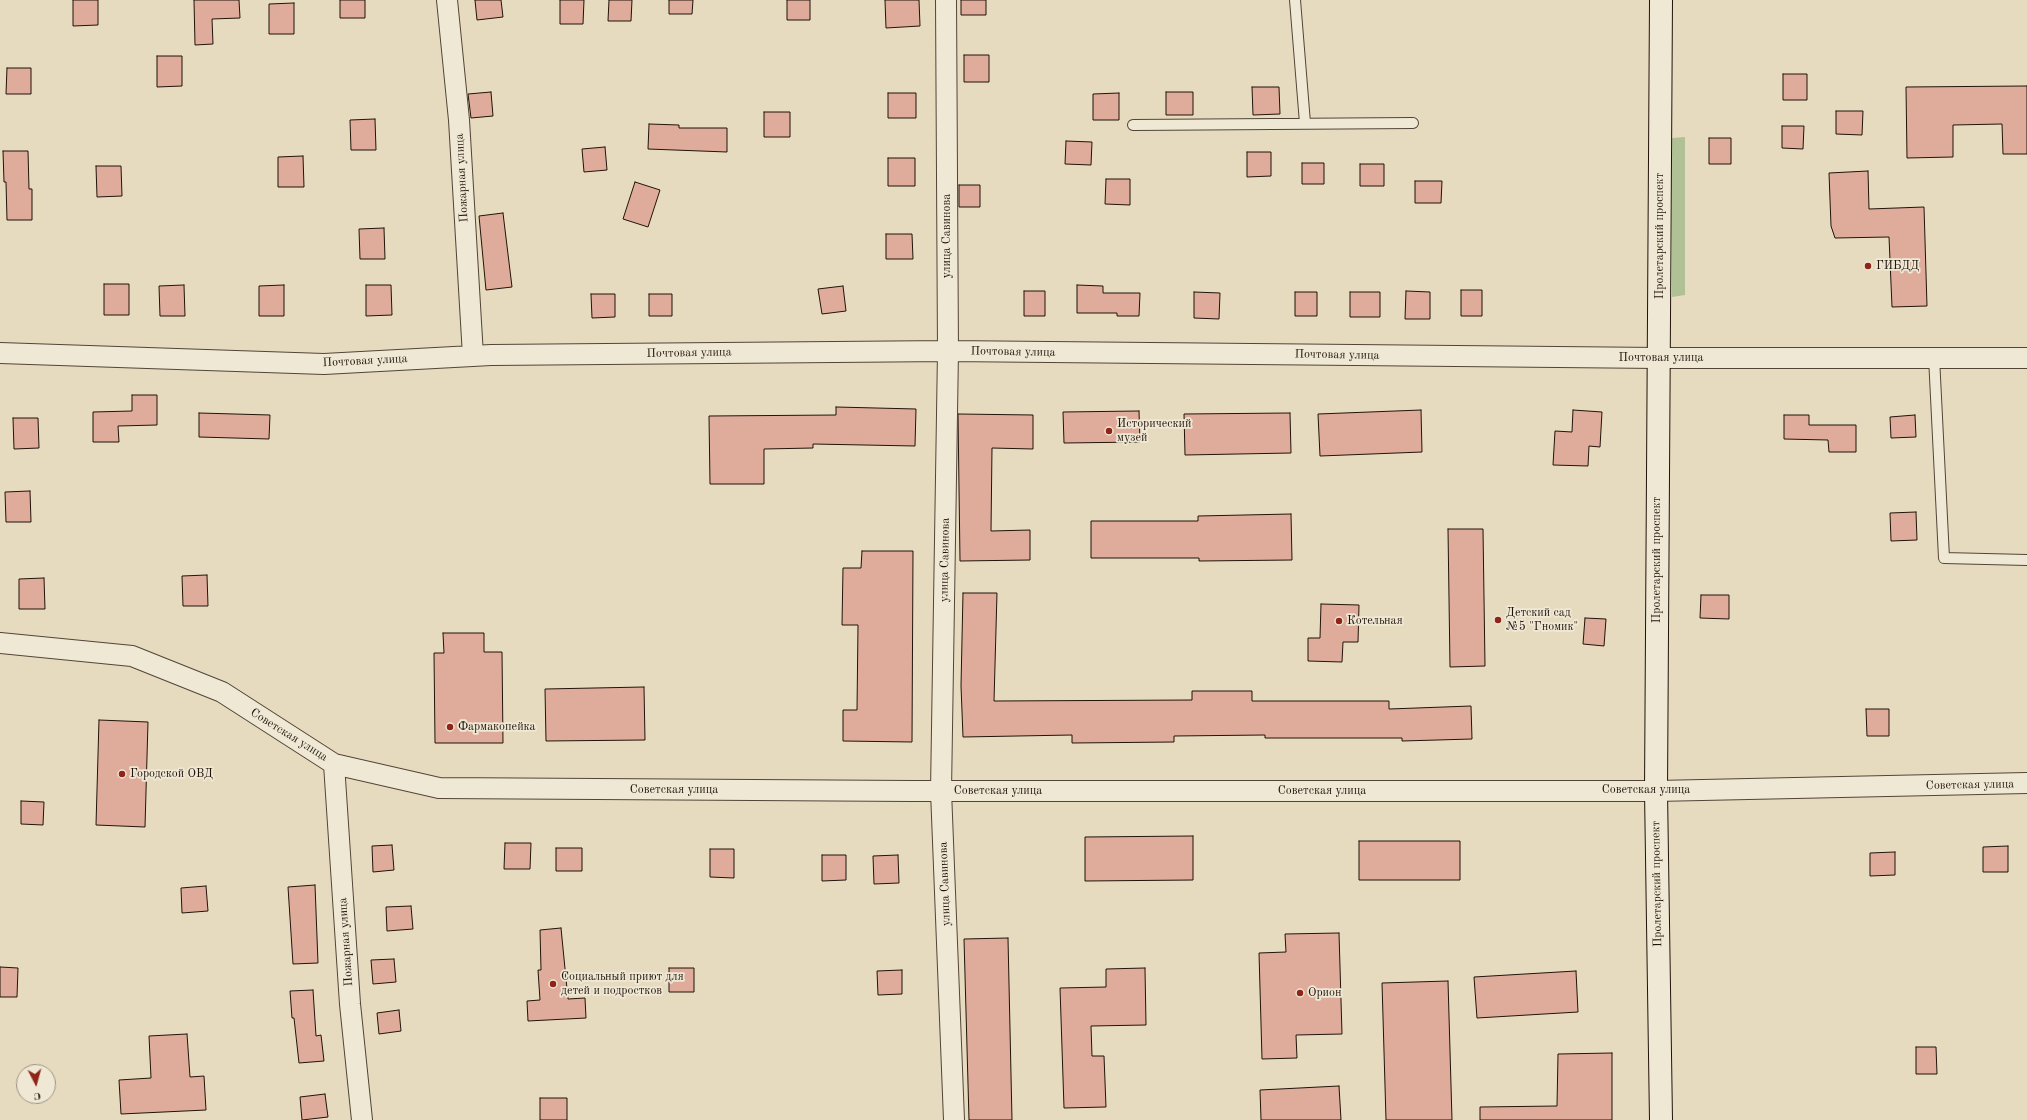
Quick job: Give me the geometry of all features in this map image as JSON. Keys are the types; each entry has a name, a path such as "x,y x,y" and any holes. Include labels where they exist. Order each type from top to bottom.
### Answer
{"street":[{"name":"Пожарная улица","path":"447,0 459,120 473,356"},
{"name":"улица Савинова","path":"946,0 948,351 941,791 954,1120"},
{"name":"Пролетарский проспект","path":"1661,0 1656,791 1661,1120"},
{"name":"Почтовая улица","path":"0,353 324,364 473,356 948,351 1659,358 2027,358"},
{"name":"Советская улица","path":"0,643 132,656 222,692 334,764 439,788 941,791 1656,791 2027,783"},
{"name":"Пожарная улица","path":"334,764 350,1004 362,1120"}],"lane":[{"path":"1295,0 1305,123"},
{"path":"1133,125 1413,123"},
{"path":"1934,357 1944,558 2027,560"}],"green space":[{"path":"1685,137 1685,295 1672,297 1672,138"}],"building":[{"path":"73,0 98,0 98,25 73,26"},
{"path":"194,0 239,0 240,18 212,19 213,44 195,45"},
{"path":"340,0 365,0 365,18 340,18"},
{"path":"475,0 501,0 503,17 477,20"},
{"path":"560,0 584,0 583,24 560,24"},
{"path":"609,0 632,0 631,21 608,21"},
{"path":"669,0 693,0 692,14 669,14"},
{"path":"787,0 810,0 810,20 787,20"},
{"path":"885,0 919,0 920,26 886,28"},
{"path":"961,0 986,0 986,15 961,15"},
{"path":"294,3 294,34 269,34 269,4"},
{"path":"964,55 989,55 989,82 964,82"},
{"path":"157,56 182,56 182,86 157,87"},
{"path":"7,68 31,68 31,94 6,94"},
{"path":"1783,74 1807,74 1807,100 1783,100"},
{"path":"2027,86 2027,154 2003,154 2002,124 1953,125 1953,157 1907,158 1906,87"},
{"path":"1252,87 1279,87 1280,114 1253,115"},
{"path":"491,92 493,116 471,118 468,94"},
{"path":"1166,92 1193,92 1193,115 1166,115"},
{"path":"888,93 916,93 916,118 888,118"},
{"path":"1119,93 1119,120 1093,120 1093,94"},
{"path":"1836,111 1863,111 1862,135 1836,134"},
{"path":"764,112 790,112 790,137 764,137"},
{"path":"375,119 376,150 351,150 350,120"},
{"path":"649,124 679,125 679,128 727,128 727,152 648,149"},
{"path":"1782,126 1804,126 1803,149 1782,148"},
{"path":"1709,138 1731,138 1731,164 1709,164"},
{"path":"1066,141 1092,142 1091,165 1065,164"},
{"path":"605,147 607,170 584,172 582,149"},
{"path":"3,151 28,151 29,189 32,189 32,220 7,220 6,182 4,182"},
{"path":"1247,152 1271,152 1271,176 1247,177"},
{"path":"303,156 304,187 278,187 278,157"},
{"path":"888,158 915,158 915,186 888,186"},
{"path":"1302,163 1324,163 1324,184 1302,184"},
{"path":"1360,164 1384,164 1384,186 1360,186"},
{"path":"96,166 121,166 122,196 97,197"},
{"path":"1868,171 1869,209 1924,207 1927,306 1892,307 1889,237 1835,238 1831,226 1829,173"},
{"path":"1106,179 1130,179 1130,205 1105,204"},
{"path":"1415,181 1442,181 1441,203 1415,203"},
{"path":"635,182 660,190 648,227 623,219"},
{"path":"959,185 980,185 980,207 959,207"},
{"path":"503,213 512,287 486,290 479,216"},
{"path":"384,228 385,259 360,259 359,229"},
{"path":"886,234 912,234 913,259 886,259"},
{"path":"104,284 129,284 129,315 104,315"},
{"path":"184,285 185,316 160,316 159,286"},
{"path":"284,285 284,316 259,316 259,286"},
{"path":"366,285 391,285 392,315 366,316"},
{"path":"1077,285 1103,286 1103,293 1140,293 1139,316 1117,316 1117,313 1077,313"},
{"path":"843,286 846,311 822,314 818,289"},
{"path":"1461,290 1482,290 1482,316 1461,316"},
{"path":"1024,291 1045,291 1045,316 1024,316"},
{"path":"1406,291 1430,292 1430,319 1405,319"},
{"path":"1194,292 1220,293 1219,319 1194,318"},
{"path":"1295,292 1317,292 1317,316 1295,316"},
{"path":"1350,292 1380,292 1380,317 1350,317"},
{"path":"591,294 615,294 615,317 592,318"},
{"path":"649,294 672,294 672,316 649,316"},
{"path":"132,395 157,395 157,425 118,426 119,442 93,442 93,412 132,411"},
{"path":"836,407 916,409 915,446 813,444 813,448 764,449 764,484 710,484 709,416 836,415"},
{"path":"1421,410 1422,452 1320,456 1318,414"},
{"path":"1573,410 1602,412 1600,447 1589,446 1588,466 1553,465 1555,431 1572,432"},
{"path":"1139,411 1140,442 1064,443 1063,412"},
{"path":"199,413 270,415 269,439 199,437"},
{"path":"1290,413 1291,453 1185,455 1184,414"},
{"path":"958,414 1033,415 1033,449 992,448 991,531 1030,530 1030,560 960,561"},
{"path":"1784,415 1809,415 1809,425 1856,425 1856,452 1829,452 1828,440 1784,439"},
{"path":"1915,415 1916,437 1891,438 1890,417"},
{"path":"13,418 38,418 39,448 14,449"},
{"path":"30,491 31,522 6,522 5,492"},
{"path":"1916,512 1917,540 1891,541 1890,513"},
{"path":"1291,514 1292,560 1199,561 1199,558 1091,558 1091,521 1198,521 1198,516"},
{"path":"1448,529 1483,529 1485,666 1450,667"},
{"path":"862,551 913,551 912,742 843,741 843,710 857,710 858,625 842,625 843,568 861,568"},
{"path":"207,575 208,606 183,606 182,576"},
{"path":"44,578 45,609 19,609 19,579"},
{"path":"963,593 997,593 994,701 1192,700 1192,691 1252,691 1252,701 1389,701 1389,709 1471,706 1472,739 1402,741 1402,738 1265,738 1265,735 1174,736 1174,742 1072,743 1072,735 963,737 961,686"},
{"path":"1701,595 1729,595 1729,619 1700,618"},
{"name":"Котельная","path":"1321,604 1359,605 1358,642 1343,642 1342,662 1308,661 1308,638 1320,638"},
{"path":"1585,618 1606,619 1604,646 1583,644"},
{"path":"443,633 484,633 484,652 502,652 503,743 435,743 434,653 444,653"},
{"path":"644,687 645,740 546,741 545,689"},
{"path":"1866,709 1889,709 1889,736 1867,736"},
{"name":"Городской ОВД","path":"99,720 148,722 145,827 96,825"},
{"path":"21,801 44,802 43,825 21,824"},
{"path":"1193,836 1193,880 1085,881 1085,837"},
{"path":"1359,841 1460,841 1460,880 1359,880"},
{"path":"505,843 531,843 530,869 504,869"},
{"path":"392,845 394,870 373,872 372,846"},
{"path":"2008,846 2008,872 1983,872 1983,847"},
{"path":"556,848 582,848 582,871 556,871"},
{"path":"710,849 734,849 734,878 710,877"},
{"path":"1895,852 1895,875 1870,876 1870,853"},
{"path":"822,855 846,855 846,880 822,881"},
{"path":"898,855 899,883 874,884 873,856"},
{"path":"315,885 318,963 293,964 288,887"},
{"path":"206,886 208,911 182,913 181,888"},
{"path":"411,906 413,929 387,931 386,907"},
{"name":"Социальный приют для детей и подростков","path":"561,928 568,999 585,998 586,1018 528,1021 527,1001 540,1000 538,970 541,970 540,930"},
{"name":"Орион","path":"1339,933 1342,1034 1296,1035 1297,1058 1262,1059 1259,953 1286,952 1285,934"},
{"path":"1008,938 1012,1120 969,1120 964,939"},
{"path":"394,959 396,982 373,984 371,960"},
{"path":"0,967 18,968 17,997 0,997"},
{"path":"669,968 694,968 694,992 669,992"},
{"path":"1145,968 1146,1025 1091,1026 1092,1056 1104,1056 1106,1107 1064,1108 1060,988 1106,987 1106,969"},
{"path":"902,970 902,994 878,995 877,971"},
{"path":"1576,971 1578,1012 1477,1018 1474,977"},
{"path":"1448,981 1452,1120 1386,1120 1382,983"},
{"path":"313,990 316,1036 321,1035 324,1061 299,1063 294,1018 292,1018 290,991"},
{"path":"399,1010 401,1031 379,1034 377,1013"},
{"path":"187,1034 190,1077 204,1076 206,1110 121,1114 119,1080 151,1078 149,1036"},
{"path":"1916,1047 1936,1047 1937,1074 1916,1074"},
{"path":"1612,1053 1612,1120 1480,1120 1480,1107 1557,1106 1558,1054"},
{"path":"1339,1086 1341,1120 1261,1120 1260,1090"},
{"path":"325,1094 328,1117 302,1120 300,1097"},
{"path":"540,1098 567,1098 567,1120 540,1120"}],"place":[{"name":"ГИБДД","path":"1868,266"},
{"name":"Исторический музей","path":"1109,431"},
{"name":"Детский сад №5 \"Гномик\"","path":"1498,620"},
{"name":"Котельная","path":"1339,621"},
{"name":"Фармакопейка","path":"450,727"},
{"name":"Городской ОВД","path":"122,774"},
{"name":"Социальный приют для детей и подростков","path":"553,984"},
{"name":"Орион","path":"1300,993"}]}
